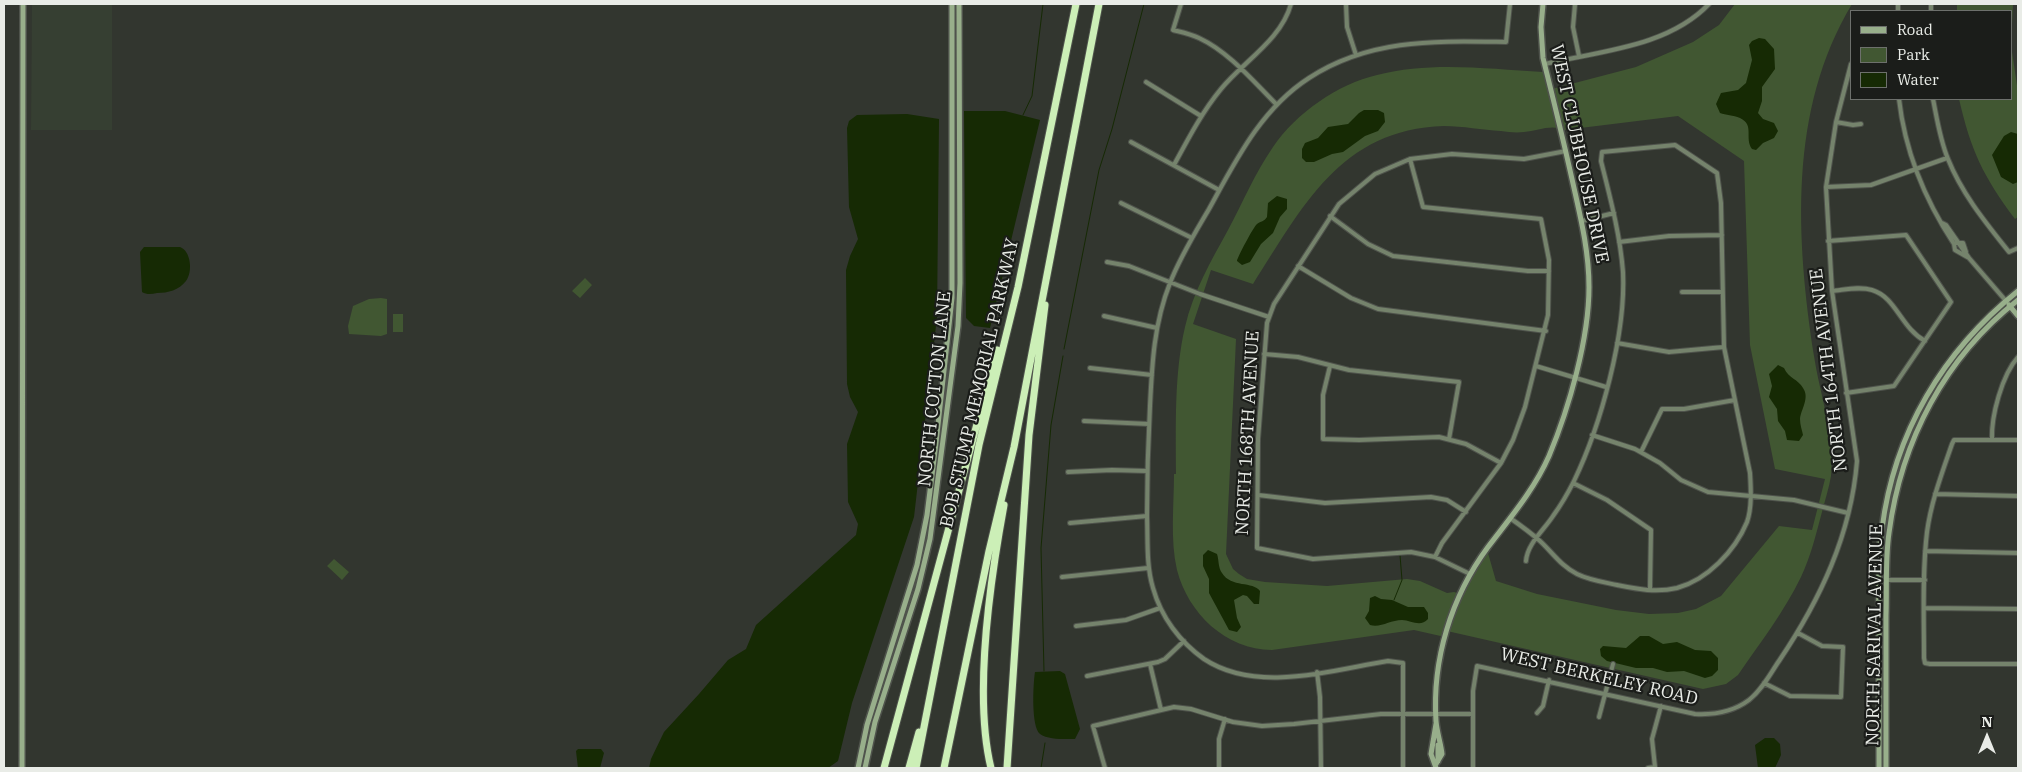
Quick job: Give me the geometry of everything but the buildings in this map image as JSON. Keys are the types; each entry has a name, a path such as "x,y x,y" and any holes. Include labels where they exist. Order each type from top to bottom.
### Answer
{"highway":[{"name":"BOB STUMP MEMORIAL PARKWAY","path":"916,768 983,428 1022,266 1076,4"},
{"path":"991,768 984,720 986,650 994,569 1014,447 1045,280 1099,4"},
{"path":"884,768 1014,286 1022,266"},
{"path":"1006,768 1026,466 1045,304 1045,280"},
{"path":"944,768 989,551 1014,447"},
{"path":"909,768 938,652"}],"main road":[{"path":"22,768 23,4"},
{"name":"NORTH COTTON LANE","path":"858,768 869,718 919,557 927,515 937,434 953,291 952,4"},
{"name":"NORTH COTTON LANE","path":"865,768 875,722 923,573 936,502 960,291 959,4"},
{"name":"WEST CLUBHOUSE DRIVE","path":"1437,764 1436,714 1438,676 1445,637 1455,606 1470,574 1530,491 1548,457 1574,377 1586,332 1589,297 1588,258 1582,221 1545,64 1541,37 1543,4"},
{"name":"NORTH SARIVAL AVENUE","path":"1879,768 1879,555 1891,482 1911,426 1936,379 1976,328 2018,291"},
{"name":"NORTH SARIVAL AVENUE","path":"1886,768 1888,543 1892,511 1899,480 1912,440 1925,412 1958,362 1977,338 2018,300"},
{"path":"2006,301 2018,316"}],"street":[{"path":"1181,4 1173,30 1199,38 1224,54 1276,104"},
{"path":"1174,165 1201,116 1240,68 1280,30 1288,17 1291,4"},
{"path":"1346,4 1347,27 1356,55"},
{"path":"1403,768 1403,663 1388,660 1275,677 1245,675 1206,660 1184,641 1170,625 1160,608 1148,568 1147,516 1149,424 1156,328 1170,283 1192,238 1246,144 1276,104 1310,77 1356,55 1383,46 1406,43 1506,42 1510,4"},
{"path":"1575,4 1573,27 1579,56"},
{"path":"1545,64 1639,44 1685,23 1709,4"},
{"name":"NORTH 164TH AVENUE","path":"1764,683 1798,633 1830,572 1855,483 1857,461 1832,291 1826,187 1836,122 1850,69"},
{"path":"1146,82 1201,116"},
{"path":"1899,100 1906,144 1923,190 1956,243 1957,253 1969,258"},
{"path":"1933,100 1947,158 1962,190 1979,216 2009,252 2018,248"},
{"path":"1836,122 1853,125 1861,124"},
{"path":"1131,142 1219,190"},
{"path":"1510,518 1537,538 1558,561 1576,573 1595,580 1650,590 1685,585 1716,566 1745,526 1750,496 1750,473 1724,347 1721,203 1718,173 1675,145 1602,152 1601,161 1619,242 1623,293 1617,343 1592,435 1573,483 1558,509 1537,538 1527,552 1526,560"},
{"name":"NORTH 168TH AVENUE","path":"1435,557 1411,552 1313,558 1257,548 1258,439 1264,354 1269,317 1274,304 1330,216 1346,196 1366,180 1385,169 1410,159 1452,154 1524,159 1566,151"},
{"path":"1826,187 1871,185 1947,158"},
{"path":"1410,159 1423,206 1541,219 1549,271 1549,304 1546,331 1518,426 1501,463 1442,542 1435,557 1470,574"},
{"path":"1121,203 1192,238"},
{"path":"1582,221 1614,213"},
{"path":"1330,216 1368,244 1394,256 1528,271 1549,271"},
{"path":"1619,242 1669,236 1722,235"},
{"path":"1828,241 1906,235 1951,302 1894,386 1846,393"},
{"path":"1956,243 1964,244 1969,258 2006,301"},
{"path":"1107,262 1128,266 1170,283 1269,317"},
{"path":"1298,266 1351,298 1378,310 1546,331"},
{"path":"1832,291 1860,289 1880,293 1890,302 1915,336 1925,341"},
{"path":"1682,292 1722,292"},
{"path":"1104,316 1156,328"},
{"path":"1617,343 1670,352 1724,347"},
{"path":"1264,354 1298,357 1330,366 1459,382 1449,439"},
{"path":"1992,440 1995,408 2012,364 2018,357"},
{"path":"1330,366 1323,395 1323,439 1359,440 1430,437 1449,439 1476,448 1501,463"},
{"path":"1536,366 1606,387"},
{"path":"1090,368 1152,375"},
{"path":"1641,452 1662,410 1690,408 1735,400"},
{"path":"1084,421 1149,424"},
{"path":"1592,435 1641,452 1681,480 1700,489 1724,495 1794,500 1848,512"},
{"path":"2018,440 1954,440 1935,494 1925,552 1924,608 1925,663 2018,664"},
{"path":"1068,472 1147,471"},
{"path":"1573,483 1607,500 1652,530 1650,590"},
{"path":"1935,494 2018,496"},
{"path":"1258,495 1325,503 1432,497 1447,500 1466,512"},
{"path":"1070,523 1147,516"},
{"path":"1925,552 2018,553"},
{"path":"1062,576 1148,568"},
{"path":"1887,580 1925,580"},
{"path":"1076,626 1126,620 1160,608"},
{"path":"1924,608 2018,609"},
{"path":"1764,683 1790,696 1841,697 1843,647 1822,646 1798,633"},
{"path":"1087,676 1150,664 1166,659 1184,641"},
{"path":"1150,664 1161,710"},
{"path":"1599,717 1613,664"},
{"name":"WEST BERKELEY ROAD","path":"1473,714 1474,678 1477,666 1549,680 1695,714 1719,713 1749,700 1764,683"},
{"path":"1317,672 1321,722 1321,768"},
{"path":"1537,713 1543,706 1549,680"},
{"path":"1648,768 1655,767 1652,739 1660,706"},
{"path":"1105,768 1094,726 1161,710 1184,708 1262,726 1321,722 1381,714 1473,714 1473,768"},
{"path":"1219,768 1219,739 1225,719"}],"shaded area":[{"path":"32,4 112,4 112,130 31,130"}],"green space":[{"path":"1735,4 1852,4 1831,45 1817,87 1807,131 1802,176 1803,267 1814,356 1829,431 1832,461 1831,476 1813,545 1801,577 1779,615 1738,675 1726,684 1703,689 1447,631 1445,637 1414,630 1272,650 1239,644 1211,626 1190,601 1182,586 1175,559 1173,510 1174,474 1176,474 1176,400 1181,345 1188,314 1203,277 1260,167 1282,135 1306,112 1333,93 1362,79 1377,75 1418,68 1439,67 1543,72 1548,90 1636,67 1693,42 1719,25","holes":["1678,116 1744,161 1750,345 1775,469 1825,479 1812,530 1779,526 1721,596 1696,609 1678,613 1649,614 1616,610 1537,594 1496,581 1488,553 1485,551 1460,594 1454,592 1447,593 1420,581 1407,579 1327,586 1265,582 1247,579 1233,569 1226,554 1236,339 1193,324 1211,270 1253,284 1308,201 1328,178 1351,157 1377,141 1408,131 1444,126 1515,132 1549,128 1564,130"]},
{"path":"1957,4 2013,4 2012,24 2012,10 1957,10"},
{"path":"2012,52 2018,92 2018,217 2015,219 1986,176 1968,134 1959,100 2012,100"},
{"path":"585,278 592,285 580,298 572,291"},
{"path":"369,299 387,299 387,334 381,336 349,334 348,326 353,306"},
{"path":"393,314 403,314 403,332 393,332"},
{"path":"334,559 349,572 342,580 327,566"}],"water":[{"path":"1759,38 1765,39 1774,49 1775,69 1762,87 1762,101 1758,113 1763,119 1774,123 1778,131 1774,138 1763,143 1756,150 1752,149 1750,145 1747,124 1740,118 1720,113 1716,104 1721,93 1738,90 1746,83 1752,60 1749,45 1752,41"},
{"path":"1364,110 1378,110 1384,113 1385,122 1378,131 1365,136 1343,152 1332,154 1314,162 1306,162 1302,158 1302,149 1305,143 1318,138 1328,127 1348,124"},
{"path":"964,111 1005,111 1040,120 990,328 974,326 966,318"},
{"path":"907,114 939,119 937,317 914,517 852,703 838,761 828,768 649,768 651,759 664,732 728,660 746,649 756,625 856,535 858,524 848,502 847,444 858,412 850,397 847,384 846,270 858,239 849,207 847,128 849,121 857,115"},
{"path":"2011,132 2018,134 2018,182 2013,184 2001,177 1992,155 2004,136"},
{"path":"1277,196 1287,199 1287,209 1280,217 1273,233 1261,244 1250,262 1242,265 1237,261 1243,249 1255,226 1267,217 1268,203"},
{"path":"144,247 180,247 184,249 190,262 190,272 186,281 177,289 169,292 146,294 142,292 140,252"},
{"path":"1778,365 1784,368 1801,385 1805,392 1806,396 1800,419 1803,435 1799,441 1787,440 1785,431 1778,421 1777,409 1769,397 1772,386 1769,374"},
{"path":"1208,550 1217,554 1220,569 1226,578 1236,583 1252,586 1260,591 1259,604 1254,604 1247,596 1243,595 1234,600 1237,618 1241,627 1237,632 1229,630 1209,593 1209,579 1203,566 1203,555"},
{"path":"1375,596 1381,599 1392,600 1408,607 1424,607 1428,613 1428,619 1422,623 1402,620 1374,626 1370,625 1365,618 1369,611 1370,598"},
{"path":"1640,636 1649,636 1663,644 1677,642 1695,650 1711,651 1718,658 1718,670 1712,676 1705,678 1684,671 1667,672 1653,668 1636,668 1607,661 1601,656 1600,649 1603,646 1626,648"},
{"path":"1060,671 1065,674 1080,729 1075,739 1057,739 1043,736 1037,730 1035,723 1033,695 1035,672"},
{"path":"1765,738 1774,738 1780,744 1781,755 1775,768 1758,768 1755,745"},
{"path":"578,749 601,749 604,753 600,768 578,768 576,751"}],"waterway":[{"path":"1023,115 1032,96 1043,4"},
{"path":"1064,349 1099,170 1112,129 1144,4"},
{"path":"1044,671 1041,548 1051,425 1063,356"},
{"path":"1394,600 1402,580 1400,555"},
{"path":"1041,768 1045,743"}]}
